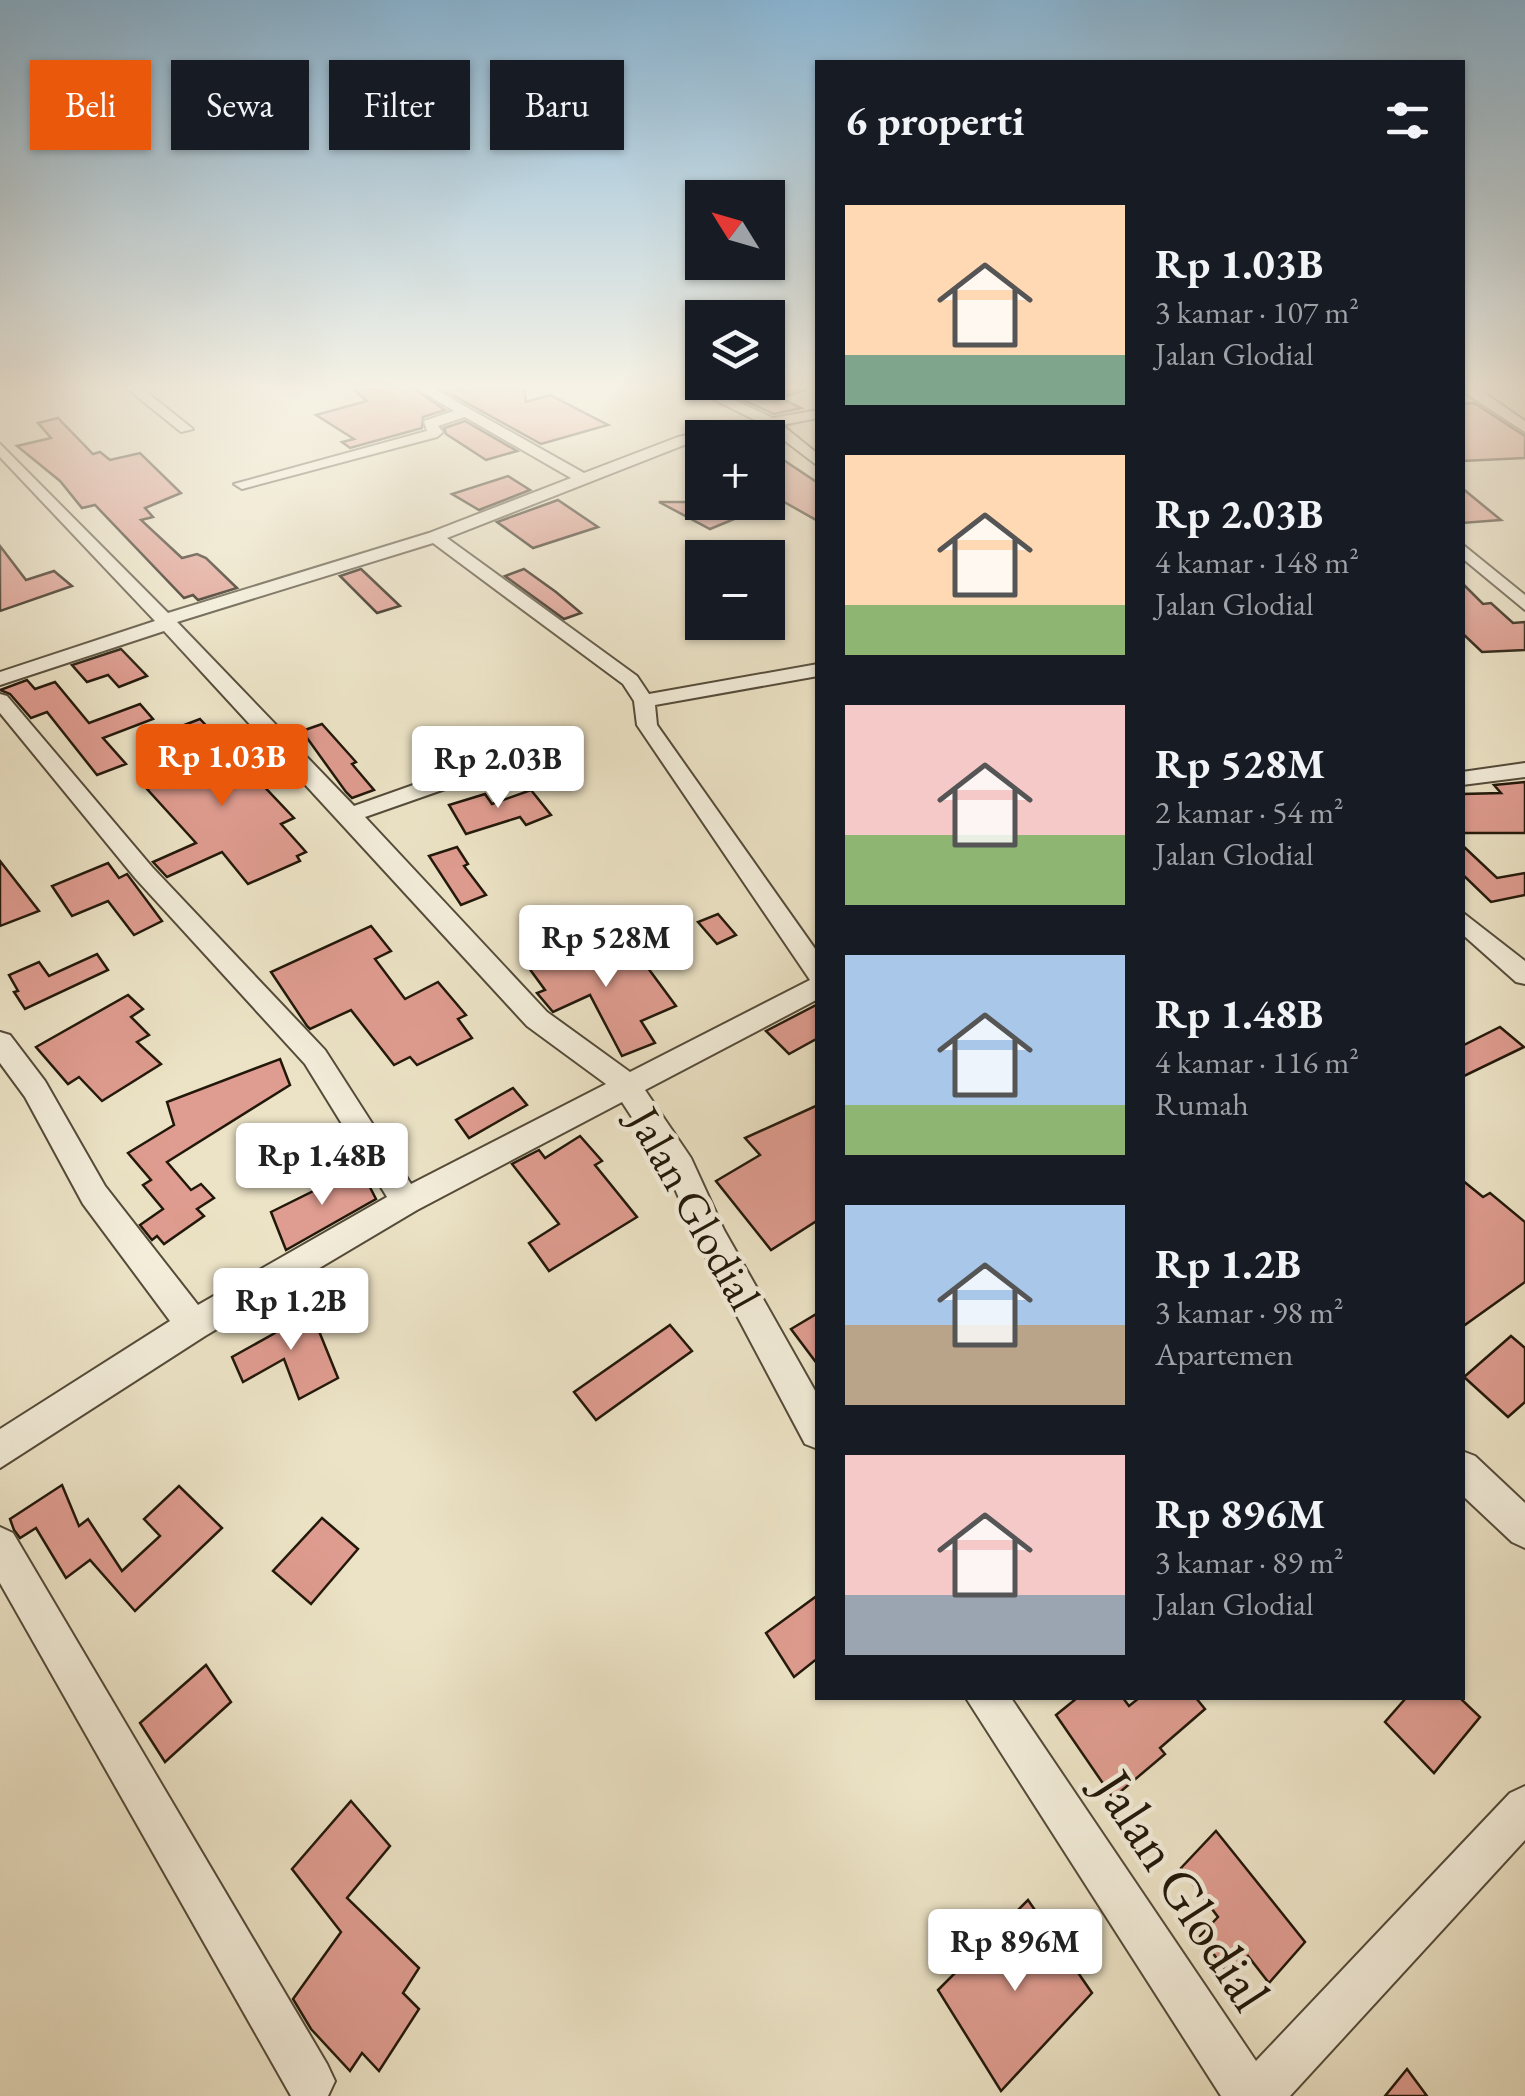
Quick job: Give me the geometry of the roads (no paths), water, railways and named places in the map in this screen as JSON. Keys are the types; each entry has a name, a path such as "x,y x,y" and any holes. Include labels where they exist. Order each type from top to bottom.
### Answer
{"street":[{"name":"Jalan Glodial","path":"26,484 167,622 536,1019 625,1083 680,1167 712,1238 815,1427"},
{"path":"0,679 435,537 573,484"},
{"path":"435,537 630,680 644,701 647,725 815,969"},
{"path":"1465,551 1525,605"},
{"path":"644,701 815,671"},
{"path":"0,700 144,873 315,1057 406,1200"},
{"path":"350,815 503,761"},
{"path":"1465,779 1525,770"},
{"path":"1465,923 1525,975"},
{"path":"0,1450 193,1325 406,1200 815,988"},
{"path":"0,1042 36,1089 94,1195 193,1325"},
{"path":"1465,1472 1525,1529"},
{"path":"0,1546 310,2081"},
{"name":"Jalan Glodial","path":"988,1700 1250,2096"},
{"path":"1258,2096 1525,1808"}]}
